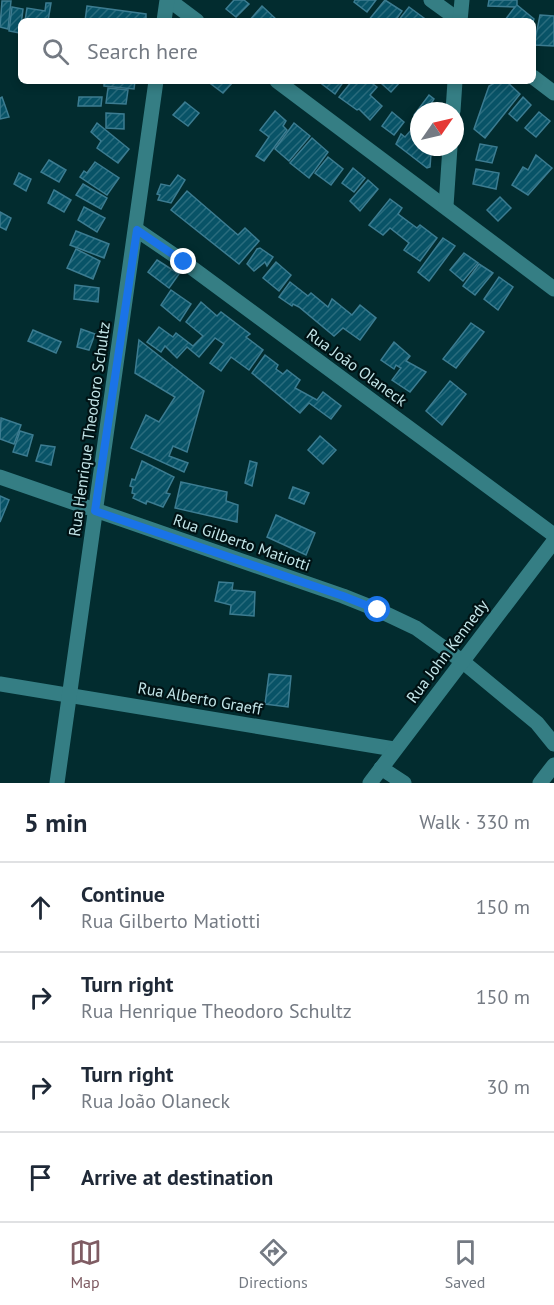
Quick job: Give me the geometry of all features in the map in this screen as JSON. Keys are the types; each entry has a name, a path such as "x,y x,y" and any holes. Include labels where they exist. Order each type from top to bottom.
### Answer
{"street":[{"path":"165,18 168,0 193,18"},
{"path":"432,0 456,18"},
{"path":"460,18 462,0"},
{"path":"536,79 554,93"},
{"name":"Rua Henrique Theodoro Schultz","path":"57,783 137,230 156,84"},
{"path":"281,84 554,289"},
{"path":"454,102 455,84"},
{"path":"446,206 449,156"},
{"name":"Rua João Olaneck","path":"137,230 184,262 554,535"},
{"name":"Rua Gilberto Matiotti","path":"0,477 343,596 416,628 462,661 537,723 554,744"},
{"name":"Rua John Kennedy","path":"370,783 554,541"},
{"name":"Rua Alberto Graeff","path":"0,684 394,749"},
{"path":"540,783 554,765"},
{"path":"381,768 404,783"}],"building":[{"path":"234,0 244,0 249,4 236,17 226,9"},
{"path":"355,0 376,0 367,12 354,2"},
{"path":"385,0 402,11 397,18 370,18"},
{"path":"489,0 517,0 517,5 533,18 507,18 515,7 488,6"},
{"path":"2,1 11,1 8,29 0,27"},
{"path":"46,3 51,3 48,18 25,18 27,8 45,11"},
{"path":"87,6 146,14 146,18 85,18"},
{"path":"262,6 275,18 252,18"},
{"path":"12,7 23,9 22,18 18,18 18,33 9,31"},
{"path":"409,7 424,18 400,18"},
{"path":"540,15 554,16 554,46 536,45"},
{"path":"104,84 135,84 134,89 104,86"},
{"path":"211,84 231,84 223,93"},
{"path":"322,84 342,84 335,94"},
{"path":"350,84 373,84 377,87 370,95 382,106 370,120 359,109 357,110 339,97"},
{"path":"382,84 398,84 391,92"},
{"path":"509,84 520,94 485,138 474,129 489,86"},
{"path":"108,88 128,90 126,104 106,103"},
{"path":"429,95 434,99 432,102 424,102"},
{"path":"2,97 9,117 0,119 0,98"},
{"path":"79,97 102,97 101,106 78,106"},
{"path":"523,97 531,105 517,121 509,114"},
{"path":"185,102 199,113 188,126 173,115"},
{"path":"275,111 286,121 283,126 287,130 264,161 256,156 269,137 260,130"},
{"path":"392,112 404,122 394,135 382,126"},
{"path":"539,112 550,121 536,137 525,128"},
{"path":"106,113 124,114 124,129 106,128"},
{"path":"97,123 129,149 118,163 97,148 101,141 91,132"},
{"path":"294,123 310,136 289,161 275,149"},
{"path":"410,131 410,155 396,144 401,134 405,137"},
{"path":"312,138 328,152 309,178 290,163"},
{"path":"480,144 497,147 492,163 476,160"},
{"path":"536,155 552,168 528,195 512,185 523,167 528,170"},
{"path":"412,156 431,156 430,167 427,168"},
{"path":"328,157 343,169 331,185 315,173"},
{"path":"49,160 66,170 59,182 41,172"},
{"path":"95,162 119,178 107,195 80,177 84,171 87,173"},
{"path":"353,168 365,178 354,192 342,183"},
{"path":"476,169 499,173 496,189 473,184"},
{"path":"19,173 31,179 26,191 14,184"},
{"path":"178,175 185,180 171,203 158,200 160,195 157,194 161,184 170,186"},
{"path":"368,180 378,189 360,211 350,201"},
{"path":"83,184 107,198 101,209 76,195"},
{"path":"54,190 71,200 64,212 48,203"},
{"path":"187,191 238,235 245,228 259,241 239,264 171,210"},
{"path":"500,197 511,208 498,221 487,210"},
{"path":"390,199 402,208 398,214 417,228 420,225 437,238 420,261 404,250 409,243 390,228 383,235 369,225"},
{"path":"84,207 105,218 97,232 78,220"},
{"path":"0,212 11,218 6,230 0,227"},
{"path":"76,231 109,244 104,258 70,245"},
{"path":"443,238 455,246 429,281 418,272"},
{"path":"260,248 273,257 267,266 265,262 254,271 247,264"},
{"path":"76,249 100,261 93,279 67,268"},
{"path":"464,253 478,263 463,281 450,270"},
{"path":"157,260 179,274 169,288 148,272"},
{"path":"276,262 291,275 279,291 263,278"},
{"path":"479,264 493,273 475,295 463,286"},
{"path":"499,277 513,287 498,310 484,299"},
{"path":"290,282 308,296 311,293 328,307 332,299 352,315 360,305 376,318 360,340 343,328 334,336 299,307 293,304 292,306 279,297"},
{"path":"75,285 99,288 98,302 74,299"},
{"path":"171,290 191,304 180,321 161,305"},
{"path":"201,302 217,316 221,312 250,334 246,337 263,350 249,370 231,357 221,371 210,363 224,344 215,338 199,357 187,347 177,358 165,346 161,352 147,342 159,327 173,337 176,333 193,346 203,336 186,322"},
{"path":"471,323 484,332 456,368 443,359"},
{"path":"81,329 95,334 89,350 77,347"},
{"path":"33,330 61,342 56,353 28,341"},
{"path":"139,340 204,391 187,452 173,446 169,456 188,463 184,472 131,448 146,415 159,422 175,397 135,373"},
{"path":"394,342 410,356 406,361 426,372 410,392 392,380 401,368 396,365 394,369 381,360"},
{"path":"265,355 278,365 276,369 283,374 287,370 300,380 295,388 317,400 323,392 341,406 331,419 309,403 300,413 252,373"},
{"path":"450,381 466,394 442,425 426,411"},
{"path":"1,418 21,425 14,444 0,439"},
{"path":"20,431 33,435 27,456 13,452"},
{"path":"320,436 336,450 323,464 308,450"},
{"path":"41,445 55,447 51,465 36,461"},
{"path":"142,461 174,477 166,493 170,494 163,507 147,501 146,504 133,498 135,494 132,493 133,487 130,486 132,479 135,480"},
{"path":"250,461 257,463 252,486 245,483"},
{"path":"181,482 227,492 226,501 238,505 237,522 175,508"},
{"path":"293,487 309,493 304,504 289,498"},
{"path":"0,496 9,500 0,522"},
{"path":"276,515 315,533 306,555 267,537"},
{"path":"219,582 233,583 232,590 255,592 254,616 230,614 231,605 215,601"},
{"path":"269,674 291,676 288,707 265,704"}],"route":[{"path":"184,262 137,230 95,511 378,610"}]}
